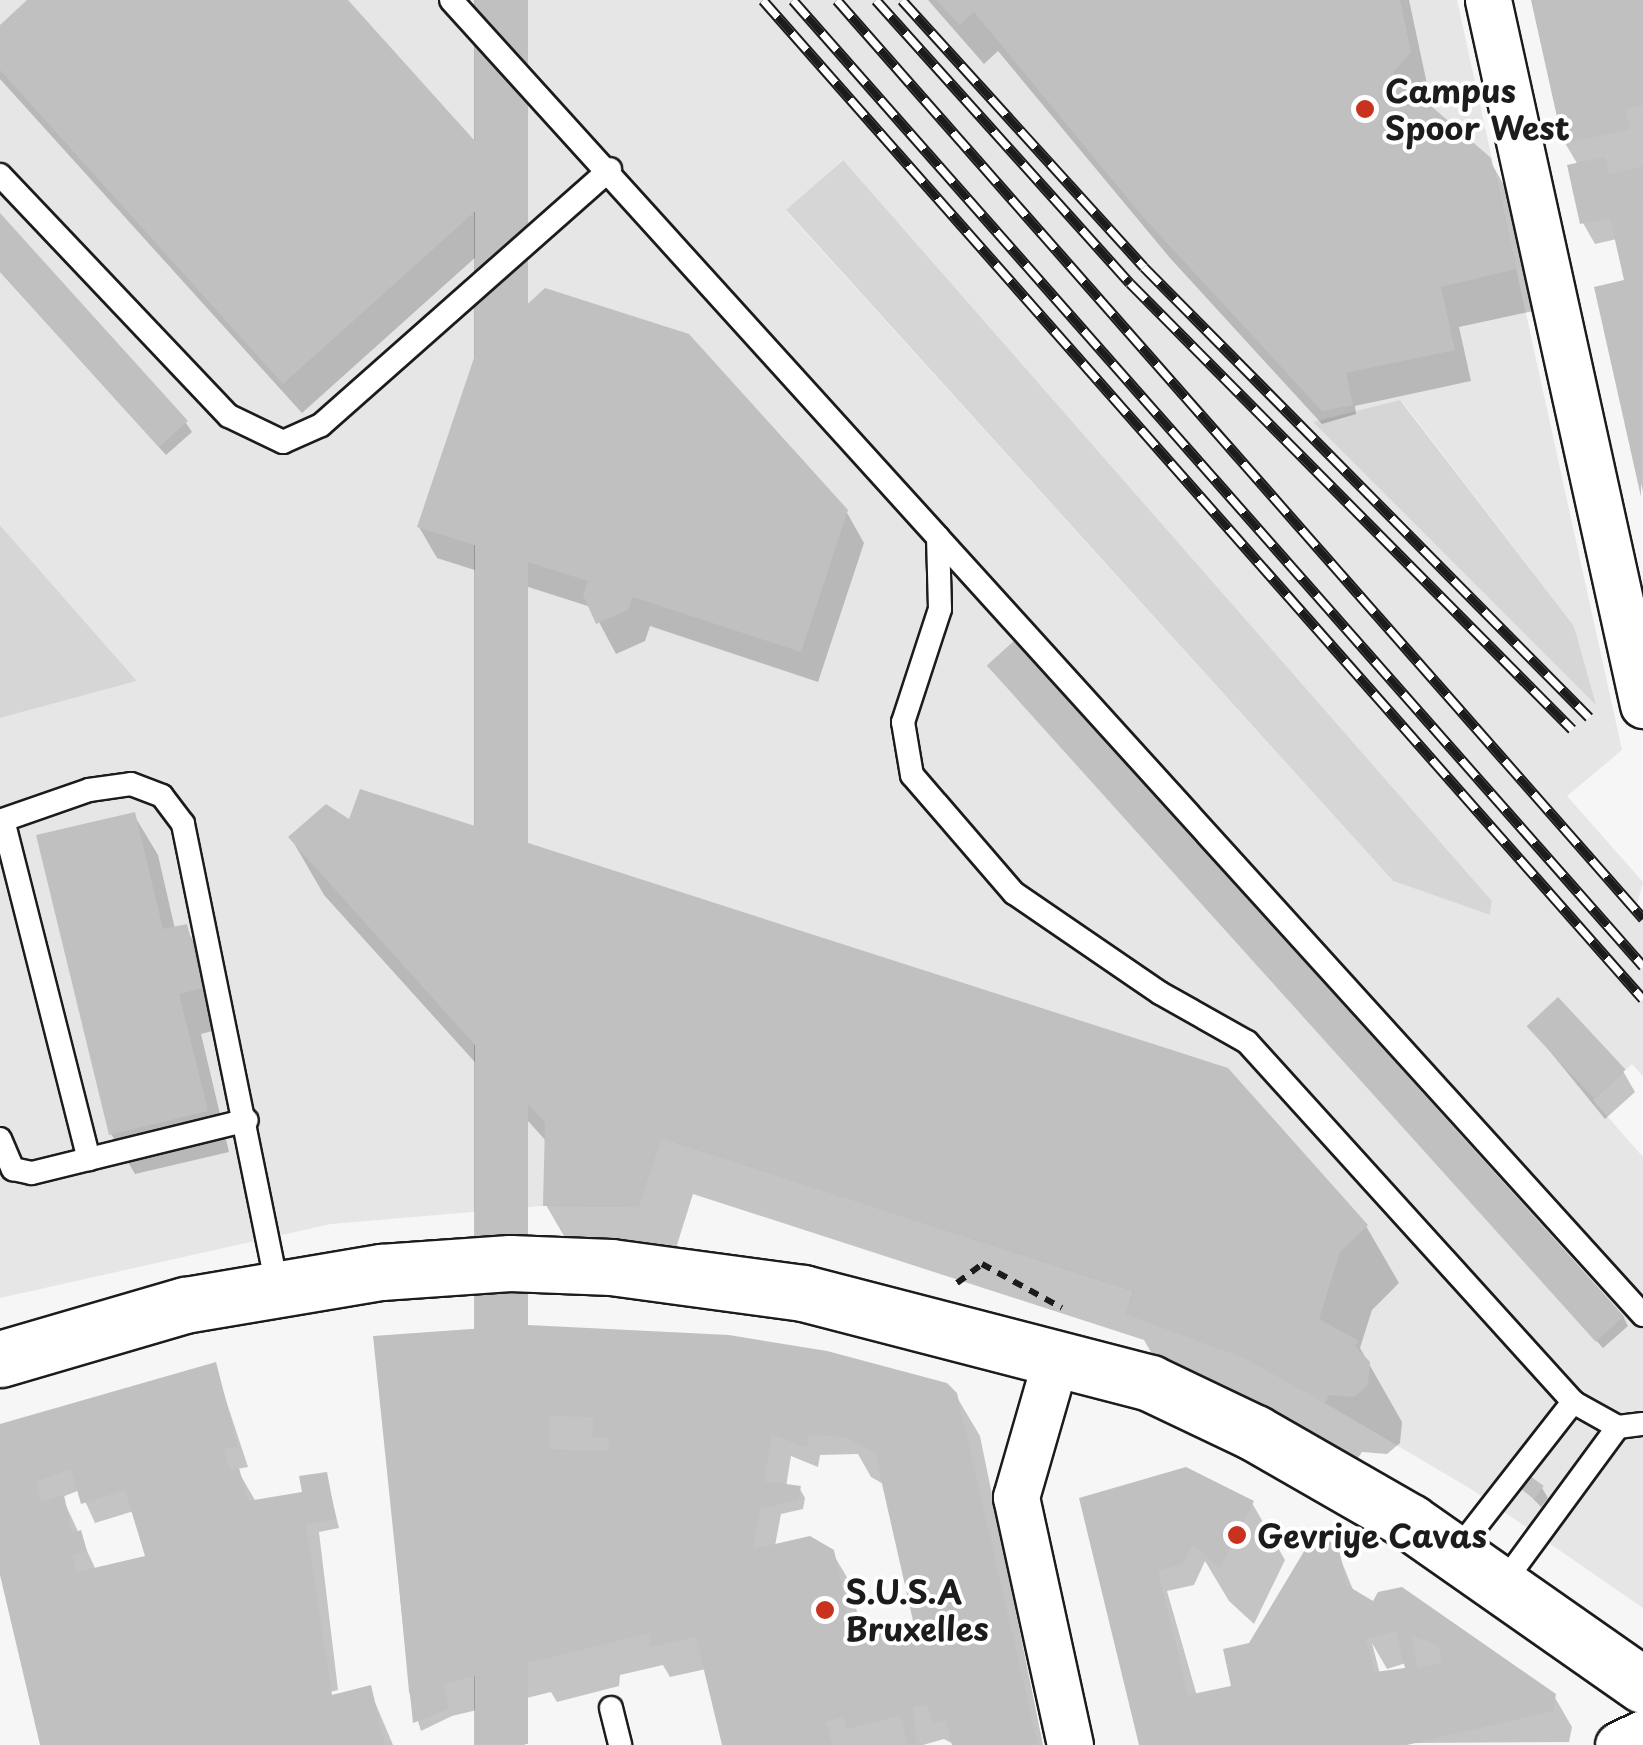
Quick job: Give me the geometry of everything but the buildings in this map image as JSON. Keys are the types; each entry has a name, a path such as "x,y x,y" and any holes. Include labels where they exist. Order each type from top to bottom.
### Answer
{"street":[{"path":"1488,0 1643,706"},
{"path":"0,1359 185,1305 277,1286 510,1263 628,1268 803,1292 1129,1373 1254,1433 1455,1553 1643,1684"},
{"path":"1057,1355 1016,1497 1070,1745"},
{"path":"1618,1745 1643,1733"}],"lane":[{"path":"451,0 610,169 1643,1315"},
{"path":"0,175 229,416 283,442 322,426 610,169"},
{"path":"938,537 940,609 904,722 912,775 1014,894 1160,993 1246,1042 1572,1402 1618,1428 1643,1424"},
{"path":"89,1159 2,820 89,790 131,784 162,796 183,824 247,1120 277,1286"},
{"path":"0,1139 13,1170 32,1172 247,1120"},
{"path":"1455,1553 1572,1402"},
{"path":"1501,1586 1618,1428"},
{"path":"611,1708 620,1745"}],"shaded area":[{"path":"0,0 1457,0 1622,750 1567,796 1643,882 1637,904 1643,911 1643,1076 1632,1064 1593,1100 1643,1157 1643,1608 1471,1489 1325,1403 1245,1358 1126,1314 1133,1291 661,1138 638,1207 543,1206 331,1224 0,1298 0,718 137,681 0,525","holes":["842,160 1492,901 1490,915 1393,881 786,211","1401,400 1574,626 1595,703"]},
{"path":"843,160 1492,901 1490,915 1393,881 786,210"},
{"path":"1400,400 1574,626 1596,705 1313,422"},
{"path":"0,525 137,681 0,718"}],"railway":[{"path":"763,0 1643,999"},
{"path":"793,0 1643,966"},
{"path":"837,0 1643,918"},
{"path":"876,0 1130,283 1572,729"},
{"path":"902,0 1144,267 1589,717"}],"place":[{"name":"Campus Spoor West","path":"1365,109"},
{"name":"Gevriye Cavas","path":"1237,1535"},
{"name":"S.U.S.A Bruxelles","path":"825,1610"}]}
